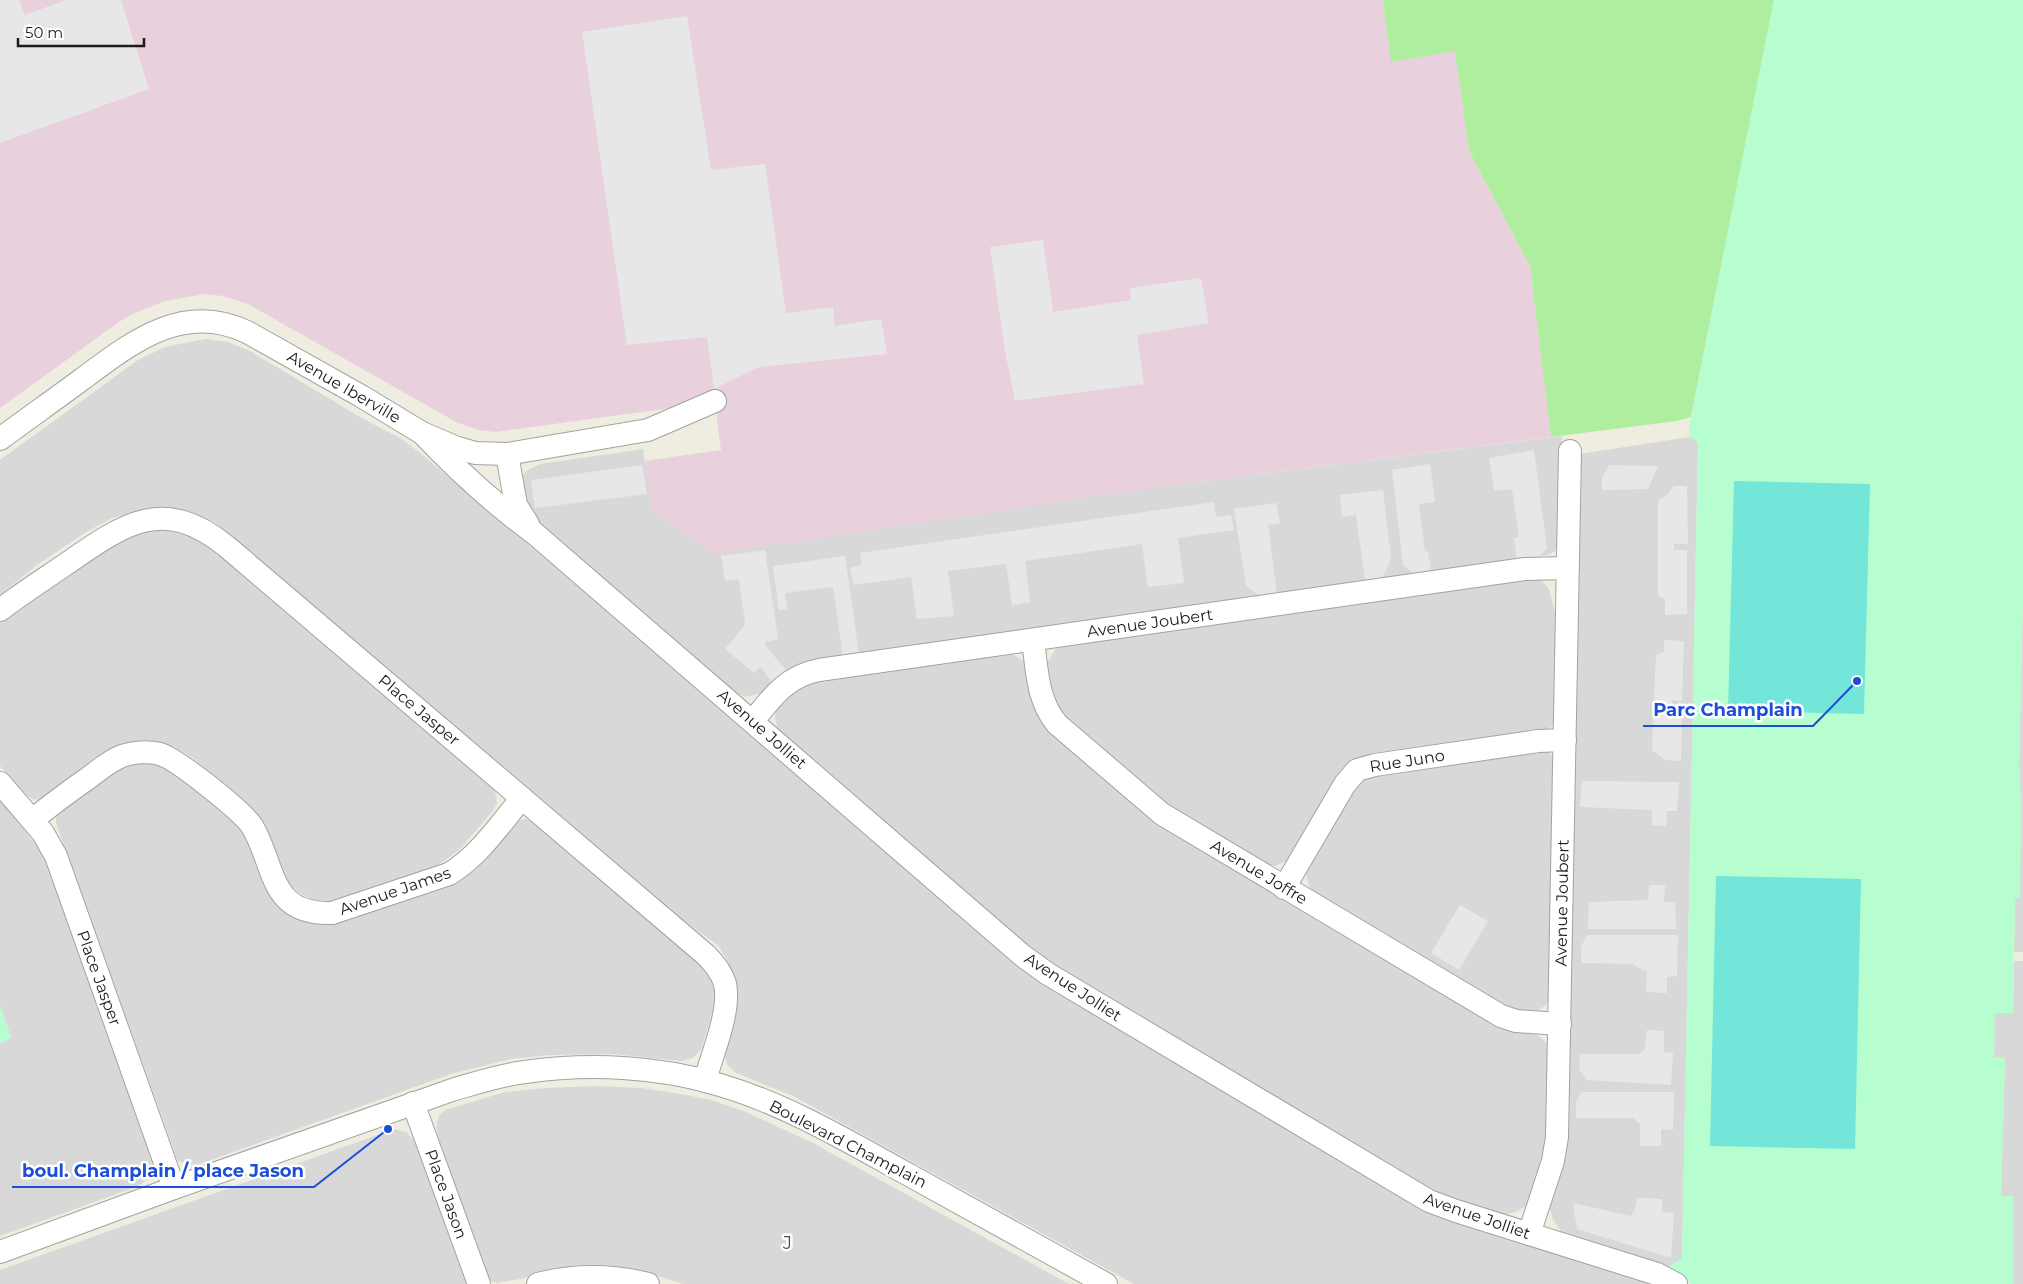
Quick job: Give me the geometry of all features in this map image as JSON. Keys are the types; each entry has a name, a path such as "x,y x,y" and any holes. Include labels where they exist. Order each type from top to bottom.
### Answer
{"street":[{"name":"Avenue Iberville","path":"0,439 138,339 168,327 208,321 228,324 247,332 422,432 466,451 486,454 507,454 648,430 715,401"},
{"name":"Avenue Jolliet","path":"422,432 461,474 499,507 534,533 1023,956 1058,982 1416,1194 1448,1209 1657,1274 1676,1284"},
{"name":"Avenue Joubert","path":"1529,1234 1553,1161 1556,1145 1560,1024 1570,451"},
{"name":"Avenue Jolliet","path":"507,454 516,505 534,533"},
{"name":"Place Jasper","path":"0,610 120,529 141,522 163,519 174,520 195,526 221,543 706,955 718,969 725,983 726,995 725,1011 705,1080"},
{"name":"Avenue Joubert","path":"753,721 781,687 798,675 808,672 1525,569 1568,568"},
{"name":"Avenue Joffre","path":"1033,640 1042,699 1051,716 1162,814 1501,1016 1521,1022 1560,1024"},
{"name":"Rue Juno","path":"1284,888 1345,784 1357,770 1375,765 1538,741 1565,740"},
{"name":"Avenue James","path":"32,820 114,761 136,753 151,752 160,754 184,767 248,821 253,828 276,885 286,898 306,910 332,913 449,874 460,867 478,850 522,798"},
{"name":"Place Jasper","path":"0,783 43,833 56,856 174,1188"},
{"name":"Boulevard Champlain","path":"0,1252 413,1103 493,1078 542,1070 608,1068 662,1072 705,1080 762,1100 802,1118 1106,1284"},
{"name":"Place Jason","path":"413,1103 479,1284"},
{"path":"538,1284 552,1280 587,1278 625,1279 648,1284"}],"shaded area":[{"path":"0,0 1383,0 1392,62 1455,50 1469,151 1530,266 1551,437 1159,487 713,554 652,510 644,461 721,450 715,402 495,432 479,430 458,423 248,304 223,296 205,294 165,301 132,314 0,408"},
{"path":"0,0 19,0 25,15 66,0 121,0 149,89 0,143"},
{"path":"687,16 711,170 765,164 786,313 833,307 835,326 881,319 887,354 759,367 714,389 707,337 627,345 582,32"},
{"path":"1043,240 1053,312 1131,300 1130,288 1201,278 1209,323 1137,335 1144,384 1015,401 1005,351 990,247"},
{"path":"206,339 228,342 250,351 360,417 400,438 419,452 745,727 1024,969 1419,1207 1655,1284 1134,1284 793,1096 736,1073 727,1065 724,1053 734,990 730,966 719,946 687,923 215,523 193,515 136,512 112,518 86,532 37,565 0,595 0,460 138,360 165,347"},
{"path":"1562,436 1559,540 1555,551 1548,555 818,661 763,693 745,697 735,692 544,530 526,507 521,478 526,471 540,464 643,449 652,510 1159,487"},
{"path":"1689,437 1695,439 1698,443 1682,1258 1668,1268 1569,1237 1561,1231 1553,1220 1550,1209 1580,454"},
{"path":"1534,450 1547,548 1537,558 1517,560 1514,538 1519,537 1512,489 1494,491 1489,458"},
{"path":"1430,464 1435,502 1419,504 1425,551 1428,551 1431,572 1414,574 1403,565 1392,470"},
{"path":"642,465 647,494 535,508 531,480"},
{"path":"1609,465 1658,466 1648,489 1602,490 1602,478"},
{"path":"1734,481 1870,484 1864,714 1728,711"},
{"path":"1674,486 1687,486 1688,544 1674,544 1674,550 1687,550 1687,614 1665,615 1665,599 1658,595 1658,500 1666,496"},
{"path":"1383,490 1391,558 1381,579 1365,580 1356,515 1342,517 1340,495"},
{"path":"1214,502 1216,517 1231,515 1234,530 1178,538 1184,583 1148,587 1142,544 1025,561 1030,602 1012,605 1006,564 948,571 954,616 917,619 911,577 854,585 850,568 862,565 860,553"},
{"path":"1276,503 1280,523 1268,525 1277,594 1260,596 1246,586 1234,509"},
{"path":"149,531 168,531 190,537 210,548 490,785 495,791 497,803 493,811 459,850 431,870 329,902 313,900 298,892 288,883 260,819 252,809 192,757 173,746 147,740 125,743 100,754 42,800 32,799 22,793 0,766 0,623 103,550 126,537"},
{"path":"765,550 778,639 765,642 767,648 787,671 771,684 770,679 760,667 754,673 725,649 744,626 745,622 739,579 725,581 721,556"},
{"path":"845,556 859,655 843,657 833,587 785,593 787,609 779,610 773,566"},
{"path":"1532,578 1541,580 1549,589 1556,617 1555,723 1545,731 1368,756 1289,860 1275,866 1268,865 1168,806 1070,723 1055,705 1047,672 1048,661 1057,647"},
{"path":"2023,599 2023,952 2014,952 2015,898 2019,898 2021,811 2019,763"},
{"path":"1664,640 1684,641 1682,701 1672,700 1671,705 1682,707 1681,761 1666,760 1652,750 1656,655 1664,652"},
{"path":"1011,653 1025,662 1031,693 1143,811 1542,1038 1548,1045 1546,1154 1527,1205 1516,1212 1502,1215 1437,1195 1037,955 777,727 776,709 791,690 817,680"},
{"path":"1541,750 1549,752 1555,761 1549,999 1546,1005 1539,1010 1526,1012 1507,1007 1310,890 1306,874 1308,865 1350,794 1365,776"},
{"path":"151,762 170,769 225,814 246,837 264,887 277,903 299,919 314,924 340,922 447,887 517,821 526,819 533,821 701,965 711,977 716,989 716,1001 701,1050 693,1058 681,1061 612,1054 549,1055 511,1059 451,1074 194,1166 178,1161 56,823 56,817 60,812 118,770 136,764"},
{"path":"1582,781 1679,782 1677,811 1667,811 1666,826 1652,825 1652,810 1580,807"},
{"path":"0,800 45,856 154,1165 150,1178 136,1187 0,1236 0,1044 11,1037 0,1006"},
{"path":"1716,876 1861,879 1855,1149 1710,1146"},
{"path":"1649,885 1665,885 1664,902 1675,902 1676,929 1588,929 1589,902 1648,900"},
{"path":"1460,905 1488,921 1459,970 1431,953"},
{"path":"1587,935 1678,935 1677,976 1667,977 1667,993 1646,992 1647,972 1632,964 1581,963 1581,947"},
{"path":"2014,961 2023,961 2023,1284 2013,1284 2013,1197 2001,1196 2005,1058 1994,1057 1995,1013 2013,1013"},
{"path":"1647,1030 1664,1031 1664,1052 1673,1053 1671,1085 1586,1080 1579,1069 1580,1054 1639,1054 1645,1049"},
{"path":"596,1086 641,1088 686,1095 711,1100 746,1112 813,1143 1069,1284 683,1284 658,1276 617,1269 579,1268 497,1283 489,1280 434,1135 438,1133 436,1128 439,1115 446,1110 505,1092"},
{"path":"1581,1092 1674,1092 1673,1130 1661,1129 1661,1146 1640,1146 1640,1124 1633,1118 1576,1118 1576,1102"},
{"path":"394,1129 406,1132 414,1140 417,1140 467,1284 0,1284 0,1270"},
{"path":"1637,1198 1662,1199 1662,1212 1674,1213 1671,1258 1577,1229 1573,1203 1631,1216 1636,1206"}],"green space":[{"path":"1383,0 1774,0 1691,417 1677,421 1551,437 1530,266 1469,151 1455,51 1391,62"},
{"path":"1774,0 2023,0 2023,599 2019,763 2021,811 2020,898 2015,899 2013,1013 1995,1013 1994,1057 2005,1058 2001,1196 2013,1196 2013,1284 1691,1284 1678,1272 1668,1268 1682,1258 1698,443 1689,437 1689,428"},
{"path":"0,1006 11,1037 0,1044"}],"place":[{"name":"Parc Champlain","path":"1857,681"},
{"name":"boul. Champlain / place Jason","path":"388,1129"}],"district":[{"name":"J","path":"788,1243"}]}
